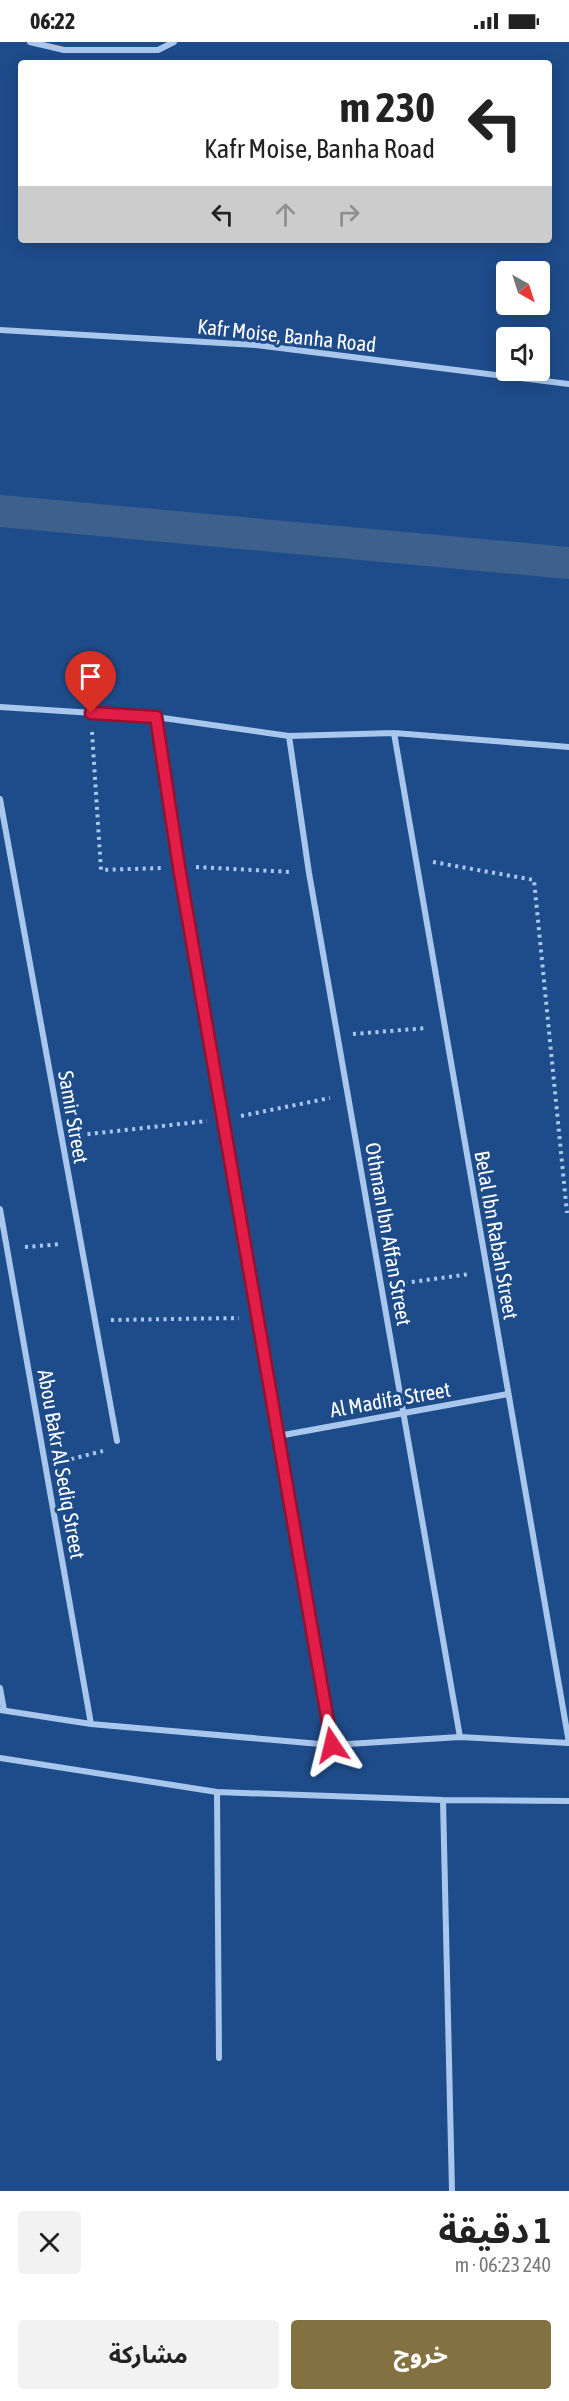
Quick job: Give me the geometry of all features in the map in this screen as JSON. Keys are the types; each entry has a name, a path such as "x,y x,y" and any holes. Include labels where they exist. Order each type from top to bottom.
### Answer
{"street":[{"path":"30,42 64,50 158,50 174,42"},
{"name":"Kafr Moise, Banha Road","path":"0,330 256,345 569,384"},
{"path":"0,707 156,717 289,736 394,733 569,747"},
{"path":"156,717 179,867 332,1745"},
{"name":"Belal Ibn Rabah Street","path":"394,733 569,1743"},
{"name":"Othman Ibn Affan Street","path":"289,736 309,873 460,1737"},
{"name":"Samir Street","path":"0,799 117,1441"},
{"name":"Abou Bakr Al Sediq Street","path":"0,1209 91,1724"},
{"name":"Al Madifa Street","path":"278,1436 508,1394"},
{"path":"0,1689 2,1710 91,1724 332,1745 460,1737 569,1743"},
{"path":"0,1758 217,1792 443,1800 569,1801"},
{"path":"217,1792 219,2058"},
{"path":"443,1800 452,2191"}],"path":[{"path":"91,713 101,870 179,867 309,873"},
{"path":"415,859 534,880 567,1213"},
{"path":"338,1035 444,1027"},
{"path":"61,1137 223,1119 348,1094"},
{"path":"7,1248 81,1243"},
{"path":"381,1286 487,1272"},
{"path":"95,1320 257,1318"},
{"path":"45,1465 104,1450 117,1441"}],"waterway":[{"path":"0,511 569,563"}],"route":[{"path":"91,713 156,717 179,867 332,1745"}]}
